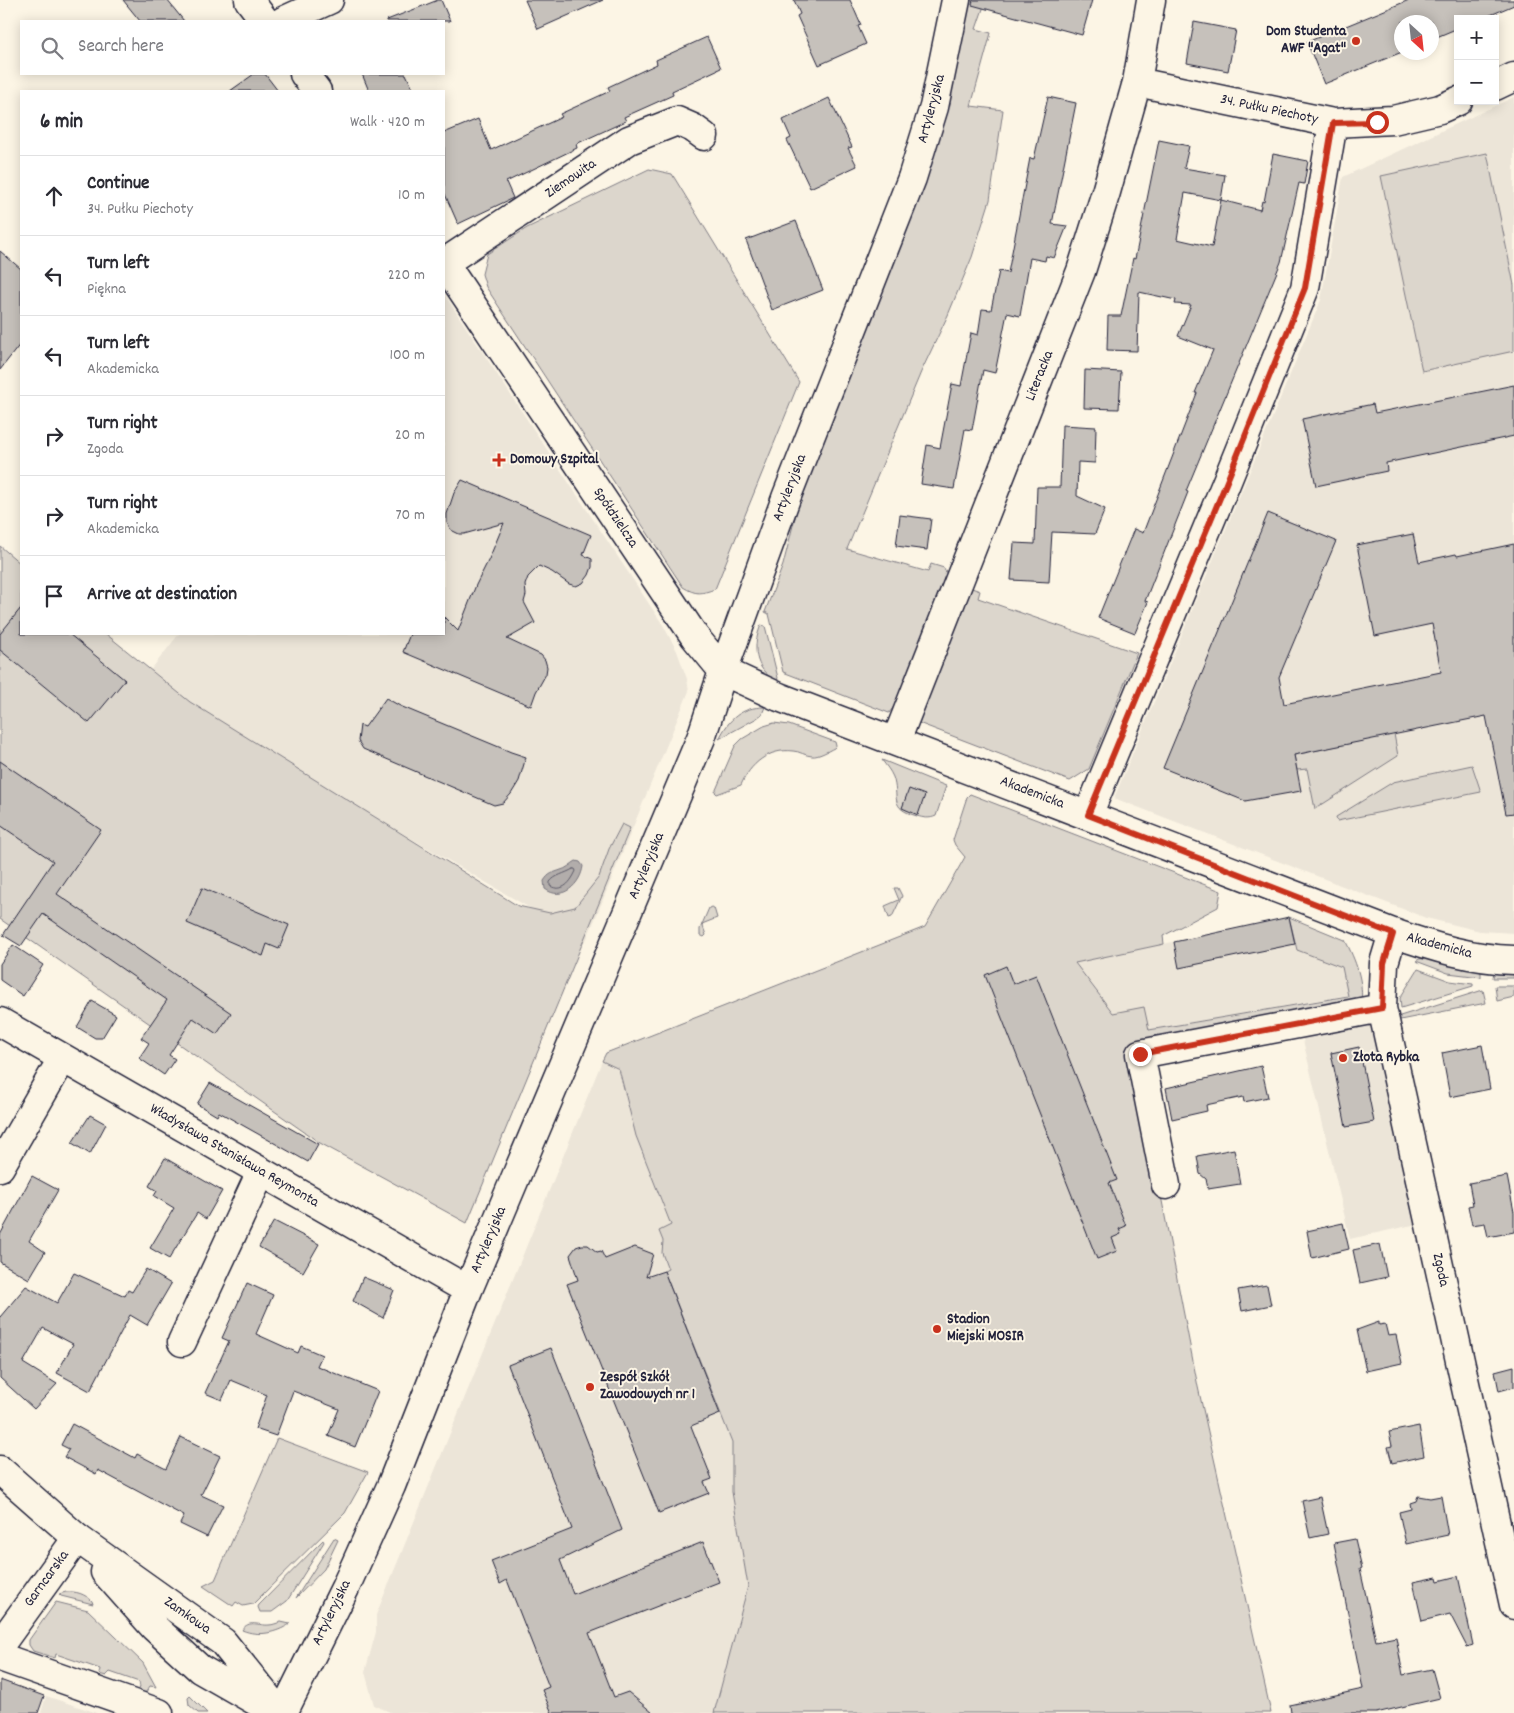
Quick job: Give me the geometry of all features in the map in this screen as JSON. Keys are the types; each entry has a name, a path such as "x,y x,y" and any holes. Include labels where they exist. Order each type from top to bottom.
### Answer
{"street":[{"path":"249,0 264,20"},
{"path":"285,20 330,0"},
{"name":"Artyleryjska","path":"281,1713 345,1588 390,1486 468,1290 701,738 723,671 786,498 912,178 934,107 956,0"},
{"name":"Literacka","path":"896,741 1081,271 1106,192 1137,82 1150,0"},
{"path":"305,75 316,90"},
{"path":"1499,84 1514,77"},
{"name":"34. Pułku Piechoty","path":"1137,82 1333,123 1393,120 1440,109 1454,103"},
{"name":"Ziemowita","path":"445,262 629,140 677,121 693,128 704,136"},
{"path":"1088,815 1302,296 1333,123"},
{"name":"Spółdzielcza","path":"445,264 690,630 723,671"},
{"name":"Akademicka","path":"723,671 760,689 1393,934 1439,949 1473,957 1514,960"},
{"name":"Zgoda","path":"1393,934 1384,963 1382,1008 1514,1605"},
{"path":"1166,1185 1140,1054 1382,1008"},
{"name":"Władysława Stanisława Reymonta","path":"0,1022 468,1290"},
{"path":"0,1167 62,1059"},
{"path":"182,1342 261,1172"},
{"name":"Zamkowa","path":"0,1470 77,1538 154,1627 200,1669 281,1713"},
{"name":"Garncarska","path":"0,1645 77,1538"},
{"path":"0,1657 159,1713"}],"shaded area":[{"path":"968,0 986,0 976,29 991,33 971,106 1003,110 990,200 972,257 948,315 921,372 847,549 928,572 931,564 944,568 948,577 896,704 889,713 783,672 769,614 765,612 783,565 802,490 896,256 947,112"},
{"path":"1514,97 1514,933 1480,931 1426,918 1114,798 1321,300 1343,177"},
{"path":"1487,153 1514,285 1514,351 1422,371 1381,176"},
{"path":"649,169 672,174 799,382 715,589 702,593 683,587 486,287 482,274 487,254 527,228"},
{"name":"Domowy Szpital","path":"445,296 663,625 677,651 687,679 689,691 586,941 197,713 149,672 178,635 445,635"},
{"path":"0,546 20,563 20,635 107,635 190,702 518,906 550,913 575,907 599,877 609,849 622,824 630,828 467,1223 320,1143 0,919"},
{"path":"969,587 980,591 978,598 1137,653 1089,769 1070,781 916,722"},
{"path":"761,625 765,626 778,678 776,681 759,664 756,641"},
{"path":"765,707 762,714 757,718 719,739 727,726 737,716 749,709"},
{"path":"774,723 789,725 835,742 836,746 820,755 814,756 795,751 776,752 768,755 755,764 741,785 717,794 715,792 735,746 742,739 764,726"},
{"path":"1394,734 1398,756 1315,809 1307,769 1297,770 1294,755"},
{"path":"882,760 946,786 936,816 922,817 902,809 897,801 893,777"},
{"path":"1472,765 1481,792 1337,821 1336,817 1393,782"},
{"name":"Stadion Miejski MOSIR","path":"970,794 1221,891 1218,907 1163,936 1164,944 1075,963 1113,1013 1144,1007 1149,1030 1348,996 1342,967 1297,950 1289,917 1345,940 1356,964 1360,980 1361,1006 1135,1048 1138,1077 1198,1387 1271,1713 714,1713 748,1586 732,1492 732,1442 664,1271 668,1269 662,1253 663,1241 659,1231 671,1225 636,1136 619,1069 602,1061 606,1053 925,927 965,857 953,840 967,797"},
{"path":"894,888 898,888 902,896 892,917 889,918 885,906 899,900"},
{"path":"709,908 714,908 717,918 702,924"},
{"path":"1289,917 1297,949 1342,967 1348,995 1149,1030 1113,1013 1075,963"},
{"path":"702,924 706,935 704,937 700,935"},
{"path":"1429,958 1478,969 1481,972 1481,977 1448,973 1416,961"},
{"path":"1418,969 1450,981 1473,984 1473,986 1401,1008 1400,998"},
{"path":"1494,970 1514,972 1514,978 1493,978"},
{"path":"1495,986 1514,986 1514,997 1497,1001"},
{"path":"1483,990 1486,1003 1400,1020 1400,1016"},
{"path":"1372,1023 1417,1224 1350,1239 1302,1036"},
{"name":"Zespół Szkół Zawodowych nr 1","path":"602,1061 619,1069 636,1136 671,1226 663,1241 662,1253 668,1269 664,1272 732,1442 732,1492 748,1586 714,1713 392,1713 374,1705 365,1672 376,1632 376,1615"},
{"path":"277,1438 368,1472 345,1513 253,1604 243,1606 236,1602 233,1606 203,1586 215,1580"},
{"path":"334,1538 338,1540 324,1569 296,1598"},
{"path":"323,1540 324,1542 287,1601 272,1612 260,1612 259,1605"},
{"path":"66,1592 83,1595 92,1601 93,1604 59,1594"},
{"path":"56,1602 88,1610 143,1663 156,1687 150,1686 141,1699 136,1697 140,1687 139,1682 110,1672 106,1676 99,1674 100,1669 56,1654 55,1658 33,1651 29,1645 29,1640"},
{"path":"281,1622 290,1624 279,1630 261,1634 242,1630 251,1624 270,1625"},
{"path":"46,1696 97,1713 41,1713"},
{"path":"190,1696 207,1713 198,1713 189,1705 188,1698"}],"water":[{"path":"576,861 580,862 583,866 575,885 564,892 558,893 545,889 544,881 548,876 565,869"}],"building":[{"path":"123,0 167,0 183,20 139,20"},
{"path":"441,0 450,21 445,20 387,20"},
{"path":"525,0 603,0 538,29"},
{"path":"794,0 850,0 861,25 858,26 866,44 819,65 797,16 800,14"},
{"path":"973,0 1092,0 1082,35 972,5"},
{"name":"Dom Studenta AWF \"Agat\"","path":"1409,0 1514,0 1514,5 1490,15 1454,15 1454,30 1439,36 1439,15 1394,15 1394,55 1324,84 1307,42"},
{"path":"1194,22 1236,30 1228,71 1187,63"},
{"path":"707,37 721,68 672,91 673,95 624,117 626,121 576,144 577,148 506,182 513,198 458,224 445,194 445,133 478,119 491,150 562,117 560,114 610,91 608,87 657,64 656,60"},
{"path":"253,75 266,75 277,90 231,90"},
{"path":"362,75 406,75 414,90 369,90"},
{"path":"1048,97 1076,103 1052,224 1067,226 1054,258 1046,256 1045,261 1030,258 1020,316 1007,313 995,373 983,370 972,430 965,429 954,489 921,484 927,445 940,448 952,384 961,386 971,333 978,335 982,309 991,310 999,271 1008,273 1030,158 1034,159"},
{"path":"829,98 852,147 848,148 857,166 810,188 787,140 791,138 783,120"},
{"path":"1159,140 1189,146 1184,168 1225,175 1221,200 1260,210 1262,201 1264,202 1273,154 1308,161 1304,184 1299,183 1281,262 1186,491 1188,492 1145,601 1148,602 1135,633 1098,618 1134,529 1143,533 1213,350 1178,336 1191,305 1175,304 1176,300 1139,292 1137,351 1107,350 1108,316 1121,316 1133,258 1135,259","holes":["1185,193 1221,200 1212,247 1177,239"]},
{"path":"796,221 823,290 772,310 746,240"},
{"path":"0,251 20,268 20,344 0,370"},
{"path":"1085,370 1121,372 1119,409 1084,408"},
{"path":"1514,385 1514,436 1386,463 1387,471 1316,486 1302,419 1373,404 1375,413"},
{"path":"1062,425 1096,427 1095,463 1078,462 1077,496 1105,509 1095,534 1052,532 1049,582 1011,580 1014,543 1035,544 1037,487 1060,487"},
{"path":"462,480 591,535 583,555 592,559 592,567 583,583 576,586 569,584 552,572 539,566 528,577 525,585 526,595 524,602 535,623 507,639 541,655 545,660 546,674 531,706 403,652 410,635 445,635 445,618 458,631 504,523 464,534 451,530 447,523 447,514 454,493"},
{"path":"1268,513 1336,541 1279,677 1284,704 1441,672 1432,624 1375,636 1357,545 1413,534 1419,562 1514,544 1514,813 1506,814 1486,716 1294,755 1301,791 1245,801 1163,768"},
{"path":"900,515 931,519 927,550 896,546"},
{"path":"20,609 20,635 70,635 125,680 89,723 0,650 0,634"},
{"path":"386,698 400,706 526,757 519,781 511,794 503,803 494,805 363,749 358,741 360,725 365,727"},
{"path":"0,761 101,830 57,894 231,1013 217,1034 193,1018 169,1055 175,1059 164,1075 139,1058 149,1043 141,1038 167,1000 43,914 21,946 3,935 53,861 0,825"},
{"path":"909,789 925,795 918,815 902,808"},
{"path":"202,888 289,925 279,949 267,944 263,956 187,923"},
{"path":"1289,917 1295,944 1179,968 1174,942"},
{"path":"13,945 43,965 23,996 0,980 0,964"},
{"path":"1006,966 1013,984 1036,975 1117,1180 1109,1183 1126,1226 1119,1229 1121,1234 1112,1238 1117,1251 1097,1259 985,975"},
{"path":"92,1001 116,1015 102,1038 95,1038 77,1027"},
{"path":"1482,1045 1490,1089 1450,1097 1442,1053"},
{"path":"1359,1047 1374,1122 1346,1127 1331,1053"},
{"path":"1261,1066 1268,1097 1244,1102 1243,1097 1206,1105 1207,1111 1172,1119 1166,1088"},
{"path":"210,1083 318,1144 308,1162 219,1112 217,1116 197,1104"},
{"path":"90,1115 106,1124 90,1154 72,1143"},
{"path":"1234,1149 1240,1184 1208,1189 1206,1179 1200,1174 1197,1156"},
{"path":"165,1158 222,1191 206,1219 197,1213 169,1259 150,1248 174,1208 154,1196 157,1191 149,1186"},
{"path":"32,1176 58,1190 29,1241 45,1252 29,1279 0,1262 0,1235"},
{"path":"1507,1176 1514,1212 1514,1232 1488,1237 1485,1223 1472,1225 1468,1206 1473,1205 1469,1183"},
{"path":"274,1221 319,1244 303,1272 259,1247"},
{"path":"1343,1223 1349,1249 1312,1258 1307,1231"},
{"path":"1380,1244 1387,1277 1360,1283 1353,1250"},
{"path":"588,1245 597,1252 601,1251 605,1259 635,1247 653,1254 646,1277 664,1271 720,1414 691,1426 712,1479 704,1482 709,1493 659,1513 567,1284 578,1280 570,1255 576,1247"},
{"path":"146,1269 171,1284 147,1325 130,1315 90,1391 57,1373 73,1344 43,1328 23,1363 57,1384 34,1409 0,1378 0,1317 26,1286 57,1303 74,1273 125,1296 128,1290 132,1292"},
{"path":"363,1277 394,1290 383,1318 353,1301"},
{"path":"247,1283 273,1295 256,1334 298,1353 301,1346 322,1355 317,1366 378,1391 355,1447 328,1436 339,1409 293,1391 276,1436 255,1429 267,1395 231,1380 222,1400 205,1393 229,1341 222,1338"},
{"path":"1267,1285 1271,1305 1242,1311 1238,1290"},
{"path":"1379,1322 1379,1325 1385,1324 1388,1336 1396,1335 1402,1363 1366,1371 1357,1330"},
{"path":"551,1348 622,1530 560,1560 573,1594 703,1542 719,1582 589,1633 614,1697 628,1692 653,1713 552,1713 542,1690 549,1687 507,1580 500,1584 491,1561 572,1529 508,1365"},
{"path":"1514,1366 1514,1387 1499,1391 1495,1371"},
{"path":"72,1424 135,1458 137,1454 166,1469 181,1437 220,1456 201,1495 223,1505 207,1537 180,1524 184,1516 98,1470 96,1474 64,1457 69,1449 61,1445"},
{"path":"1419,1426 1424,1456 1392,1463 1388,1447 1392,1446 1389,1432"},
{"path":"1418,1496 1430,1498 1441,1496 1448,1535 1406,1544 1399,1512 1411,1509 1410,1503 1416,1501"},
{"path":"1320,1497 1328,1534 1310,1538 1302,1501"},
{"path":"1355,1539 1376,1641 1396,1637 1403,1675 1432,1669 1440,1698 1376,1713 1291,1713 1290,1705 1363,1689 1334,1543"},
{"path":"1458,1576 1473,1645 1467,1647 1450,1614 1422,1621 1413,1582 1437,1577 1438,1581"},
{"path":"0,1680 44,1696 38,1713 0,1713"}],"place":[{"name":"Dom Studenta AWF \"Agat\"","path":"1356,41"},
{"name":"Domowy Szpital","path":"499,460"},
{"name":"Złota Rybka","path":"1343,1058"},
{"name":"Stadion Miejski MOSIR","path":"937,1329"},
{"name":"Zespół Szkół Zawodowych nr 1","path":"590,1387"}],"route":[{"path":"1140,1054 1382,1008 1384,963 1393,934 1088,815 1305,288 1333,123 1377,122"}]}
